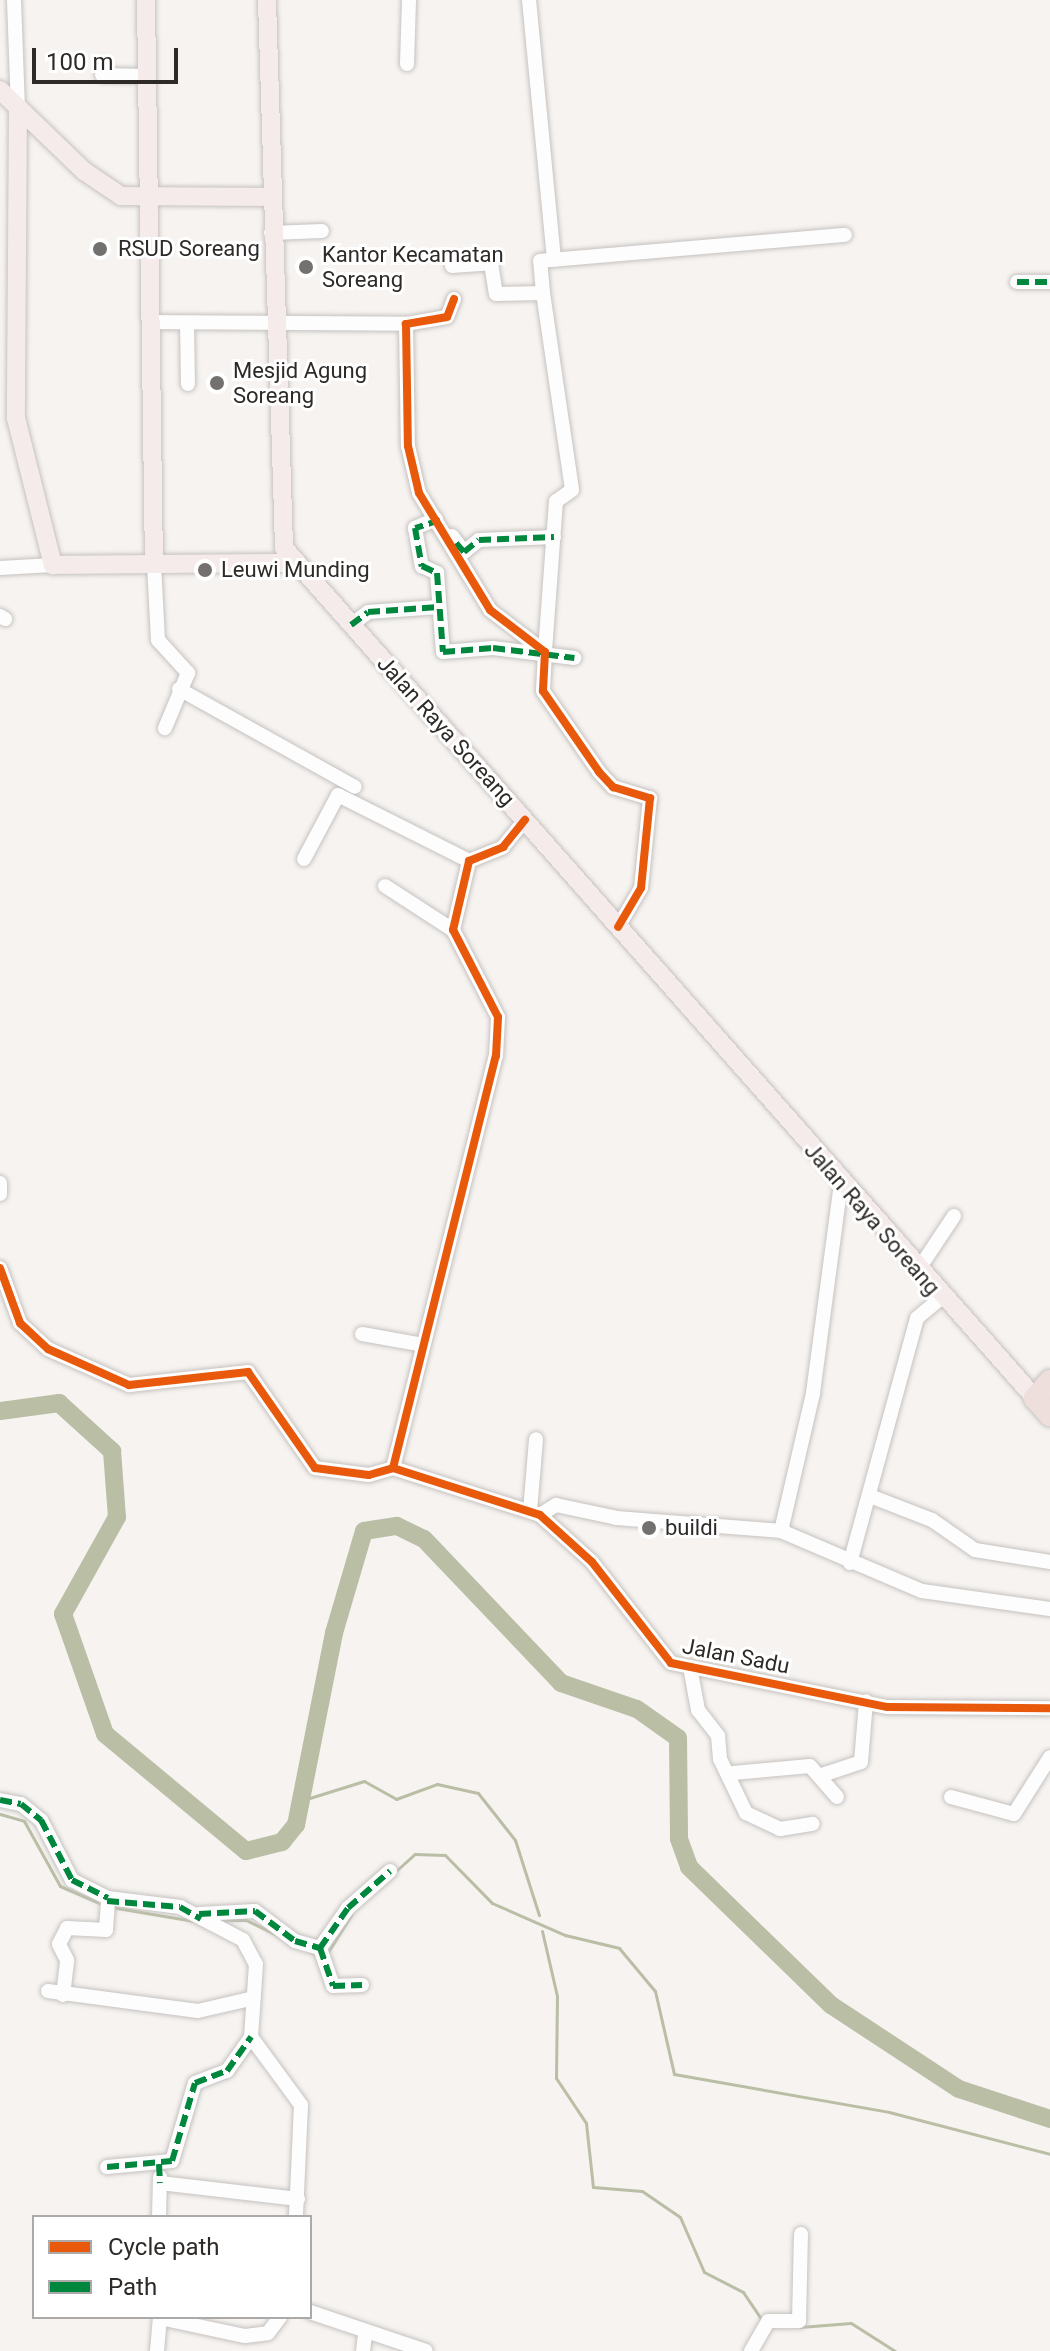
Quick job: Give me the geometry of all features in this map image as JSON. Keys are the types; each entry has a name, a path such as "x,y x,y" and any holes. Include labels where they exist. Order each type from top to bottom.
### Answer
{"highway":[{"path":"1045,1406 1050,1381"}],"main road":[{"path":"146,0 154,564"},
{"name":"Jalan Raya Soreang","path":"267,0 278,522 294,563 525,820 941,1298 1045,1406"},
{"path":"0,90 97,182 121,196 270,197"},
{"path":"18,107 16,418 53,565 294,563"}],"street":[{"path":"14,0 18,107"},
{"path":"407,64 409,0"},
{"path":"529,0 554,260"},
{"path":"102,75 146,76"},
{"path":"271,233 322,231"},
{"path":"618,927 641,888 653,804 613,787 567,729 541,684 540,651 556,501 572,490 539,263 845,235"},
{"path":"452,266 491,263 496,294 543,293"},
{"path":"1017,282 1050,282"},
{"path":"149,322 275,326 406,324 447,317 454,299"},
{"path":"187,323 188,384"},
{"path":"406,324 408,446 433,520 490,610 540,651"},
{"path":"433,520 464,552 479,540 554,537"},
{"path":"433,520 415,528 422,566 436,571 446,654 540,651 574,658"},
{"path":"154,564 158,640 188,673 165,728"},
{"path":"0,568 53,565"},
{"path":"351,625 368,612 439,607"},
{"path":"179,689 355,787"},
{"path":"304,859 338,795 469,861 500,850 525,820"},
{"path":"453,930 469,861"},
{"path":"0,1268 20,1323 48,1349 129,1385 248,1372 315,1468 369,1475 393,1468 499,1024 453,930 385,886"},
{"path":"781,1531 813,1393 841,1182"},
{"path":"0,1183 0,1194"},
{"path":"918,1270 954,1216"},
{"path":"850,1563 870,1496 872,1463 917,1318 941,1298"},
{"path":"362,1334 423,1345"},
{"path":"536,1439 535,1513 556,1505 617,1518 781,1531 850,1563 922,1591 1050,1609"},
{"name":"Jalan Sadu","path":"393,1468 535,1513 592,1562 655,1651 690,1667 866,1701 1050,1708"},
{"path":"870,1496 932,1520 975,1550 1050,1562"},
{"path":"690,1667 698,1710 733,1773 742,1808 761,1824 813,1824"},
{"path":"822,1775 861,1762 866,1701"},
{"path":"951,1797 1014,1814 1050,1757"},
{"path":"733,1773 804,1765 822,1775 837,1797"},
{"path":"0,1800 21,1804 41,1820 72,1880 107,1903 201,1918 255,1911 295,1941 321,1951"},
{"path":"321,1951 348,1908 390,1871"},
{"path":"63,1995 67,1960 59,1944 67,1928 106,1930 107,1903"},
{"path":"107,2167 159,2164 178,2155 195,2083 227,2071 251,2037 256,1964 248,1944 201,1918"},
{"path":"321,1951 333,1986 362,1985"},
{"path":"48,1991 198,2011 254,1998"},
{"path":"251,2037 301,2105 296,2215"},
{"path":"159,2164 159,2215"},
{"path":"160,2183 298,2199"},
{"path":"751,2351 765,2324 799,2321 801,2234"},
{"path":"312,2313 365,2334 426,2351"},
{"path":"157,2351 160,2319"},
{"path":"165,2319 245,2336 268,2333 278,2319"},
{"path":"363,2351 365,2334"}],"waterway":[{"path":"0,1411 59,1403 112,1451 117,1517 63,1614 105,1734 246,1851 282,1842 296,1825 334,1633 364,1531 397,1526 424,1539 561,1683 637,1709 678,1738 679,1839 689,1867 831,2005 959,2089 1050,2119"},
{"path":"300,1801 364,1781 396,1799 437,1784 478,1793 515,1840 539,1915"},
{"path":"0,1814 24,1821 60,1886 104,1905"},
{"path":"397,1870 415,1854 445,1855 492,1903 565,1935 619,1948 655,1991 674,2074 889,2112 1050,2154"},
{"path":"111,1907 194,1921"},
{"path":"328,1952 351,1915"},
{"path":"222,1920 246,1920 317,1955"},
{"path":"542,1931 557,1996 556,2078 586,2123 593,2187 642,2191 680,2217 704,2272 743,2292 762,2320"},
{"path":"800,2327 851,2323 895,2351"}],"marked path":[{"path":"1017,282 1050,282"},
{"path":"440,520 415,528 422,566 437,573 443,652 493,648 574,658"},
{"path":"456,543 464,552 479,540 554,537"},
{"path":"351,625 368,612 439,607"},
{"path":"0,1800 21,1804 41,1820 72,1880 108,1898"},
{"path":"320,1948 348,1908 390,1871"},
{"path":"107,1901 180,1907 201,1919"},
{"path":"199,1914 255,1911 295,1941 320,1948 333,1986 362,1985"},
{"path":"107,2167 172,2161 195,2083 227,2071 251,2037"},
{"path":"159,2164 160,2183"}],"cycle path":[{"path":"454,299 447,317 406,324 408,446 419,493 490,610 545,652 543,691 599,772 613,787 650,798 641,888 618,927"},
{"path":"0,1268 20,1323 48,1349 129,1385 248,1372 315,1468 369,1475 393,1468 496,1056 498,1017 453,930 469,861 503,847 525,820"},
{"path":"393,1468 540,1515 592,1562 671,1663 888,1707 1050,1708"}],"place":[{"name":"RSUD Soreang","path":"100,249"},
{"name":"Kantor Kecamatan Soreang","path":"306,267"},
{"name":"Mesjid Agung Soreang","path":"217,383"},
{"name":"Leuwi Munding","path":"205,570"},
{"name":"buildi","path":"649,1528"}]}
